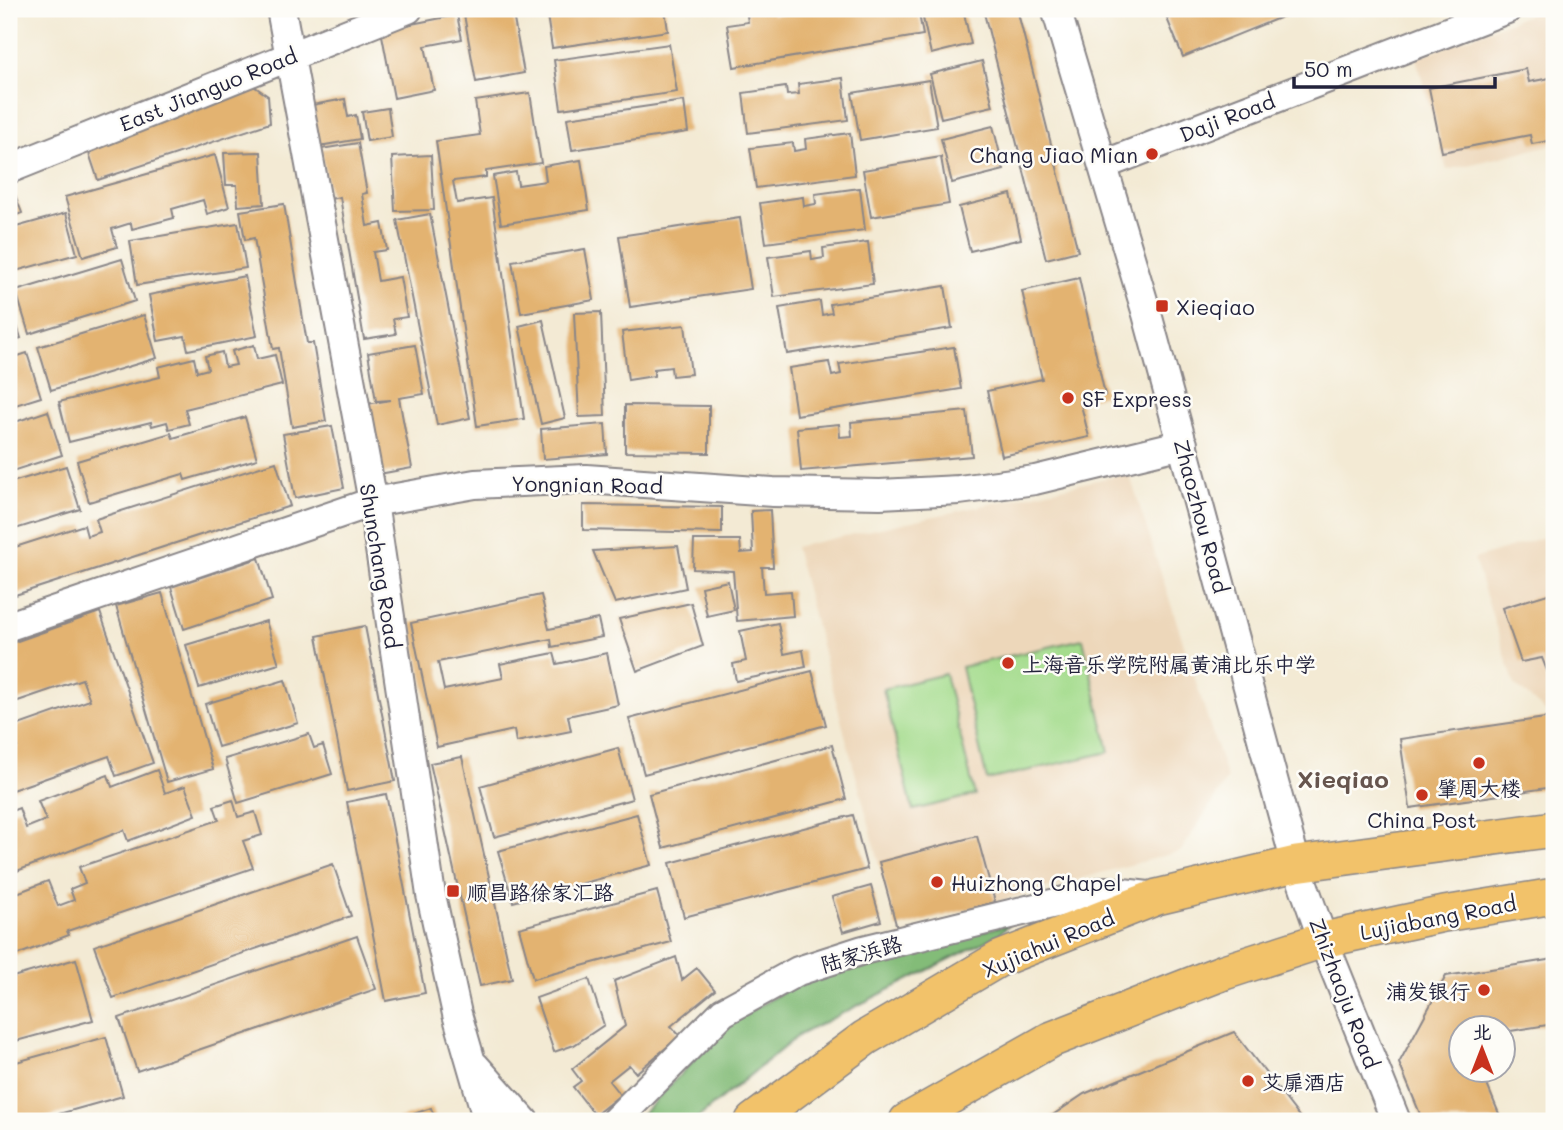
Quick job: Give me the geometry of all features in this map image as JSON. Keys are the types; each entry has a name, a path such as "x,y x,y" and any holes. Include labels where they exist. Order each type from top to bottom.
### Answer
{"main road":[{"path":"1296,864 1554,829"},
{"name":"Xujiahui Road","path":"753,1121 865,1038 999,959 1157,897 1296,864"},
{"name":"Lujiabang Road","path":"1323,940 1444,914 1554,896"},
{"path":"906,1121 1050,1040 1224,972 1323,940"}],"street":[{"name":"Shunchang Road","path":"281,9 373,502 431,895 457,1014 488,1121"},
{"name":"East Jianguo Road","path":"9,169 408,9"},
{"name":"Zhaozhou Road","path":"1056,9 1183,444 1296,864"},
{"name":"Daji Road","path":"1103,165 1507,9"},
{"name":"Yongnian Road","path":"9,626 373,502 475,484 586,479 773,492 880,494 959,490 1035,480 1183,444"},
{"name":"Zhizhaoju Road","path":"1296,864 1323,940 1396,1121"},
{"name":"陆家浜路","path":"615,1121 723,1012 798,971 863,950 1105,891 1157,897"},
{"path":"471,1061 524,1121"}],"shaded area":[{"path":"1543,9 1554,9 1554,144 1447,170 1416,58"},
{"name":"上海音乐学院附属黄浦比乐中学","path":"1129,473 1227,779 1181,851 995,902 977,836 879,862 795,547"},
{"path":"1554,534 1554,731 1552,717 1515,685 1474,559"}],"green space":[{"path":"1083,639 1109,752 987,780 961,667"},
{"path":"945,674 975,795 913,810 883,689"},
{"path":"1009,924 998,935 799,1035 694,1121 636,1121 727,1025 803,980"}],"building":[{"path":"463,9 512,9 524,73 476,82"},
{"path":"546,9 665,9 668,31 552,48"},
{"path":"746,9 772,9 773,15 784,13 784,9 918,9 923,35 734,67 727,25 748,22"},
{"path":"921,9 963,9 971,44 931,54"},
{"path":"983,9 1017,9 1078,251 1046,259"},
{"path":"1163,9 1301,9 1183,57"},
{"path":"457,15 462,39 425,46 434,90 394,98 381,30"},
{"path":"669,44 677,92 561,109 554,60"},
{"path":"982,61 993,106 941,118 930,74"},
{"path":"1526,69 1529,82 1550,78 1554,102 1554,140 1532,144 1530,135 1442,152 1429,88"},
{"path":"843,78 848,120 748,133 743,93 786,87 787,95 799,94 798,84"},
{"path":"929,80 937,127 860,140 852,93"},
{"path":"248,82 268,96 270,123 98,180 87,147"},
{"path":"530,93 541,163 486,171 486,177 453,181 457,203 492,198 524,419 477,426 436,141 480,135 475,101"},
{"path":"345,99 348,117 356,115 360,139 319,146 312,105"},
{"path":"684,101 688,132 572,150 567,118"},
{"path":"388,108 392,137 367,141 362,112"},
{"path":"993,126 1004,170 952,183 941,139"},
{"path":"850,133 855,175 756,188 750,148 793,143 794,151 806,149 805,139"},
{"path":"358,143 367,193 362,194 367,226 382,223 387,250 373,252 378,281 400,277 407,317 393,319 396,334 364,339 340,197 330,199 321,149"},
{"path":"261,152 264,204 238,206 237,185 226,185 224,153"},
{"path":"215,155 229,207 207,214 203,200 172,209 174,218 132,229 131,223 112,229 117,247 83,257 65,197"},
{"path":"431,155 434,210 395,211 392,157"},
{"path":"941,157 949,204 871,217 863,170"},
{"path":"581,160 589,210 501,224 493,176 516,172 518,185 546,181 544,166"},
{"path":"9,179 22,213 9,218"},
{"path":"860,188 865,230 766,243 760,203 803,197 804,206 816,204 815,194"},
{"path":"1011,194 1021,239 970,251 959,207"},
{"path":"284,204 307,343 313,343 326,421 292,427 279,348 273,349 254,238 245,240 240,211"},
{"path":"66,213 77,254 12,272 9,229"},
{"path":"430,214 470,418 437,425 397,220"},
{"path":"740,218 751,289 630,307 619,236"},
{"path":"238,223 246,268 137,285 130,241"},
{"path":"868,242 873,284 774,297 768,257 811,251 812,260 824,258 823,248"},
{"path":"585,249 594,300 521,313 512,261"},
{"path":"122,259 135,301 29,334 16,291"},
{"path":"245,276 257,336 188,350 185,336 158,341 149,295"},
{"path":"1079,278 1105,395 1080,401 1089,437 1002,456 987,391 1042,379 1022,291"},
{"path":"945,286 952,328 787,354 779,308 820,301 822,315 832,313 830,304"},
{"path":"9,301 21,338 9,342"},
{"path":"601,312 605,416 579,417 574,313"},
{"path":"144,315 157,358 51,390 38,347"},
{"path":"543,320 565,418 541,424 519,326"},
{"path":"685,325 691,374 672,376 671,367 654,369 654,376 628,380 622,332"},
{"path":"254,345 257,359 275,355 282,385 185,409 189,424 169,429 167,422 152,426 151,422 69,442 59,402 160,377 158,367 194,358 197,372 208,369 205,356 222,352 225,367 236,365 232,351"},
{"path":"415,345 424,394 399,398 412,468 379,474 367,404 391,400 376,401 368,353"},
{"path":"954,347 961,389 796,415 789,368 829,362 832,376 841,374 839,364"},
{"path":"27,353 41,397 9,407 9,359"},
{"path":"625,405 709,406 709,453 625,452"},
{"path":"48,411 62,455 9,472 9,424"},
{"path":"967,411 972,456 801,471 797,428 839,424 840,437 852,436 851,422"},
{"path":"245,417 257,459 185,480 183,474 89,502 77,461 171,433 173,438"},
{"path":"605,424 607,454 543,459 541,429"},
{"path":"332,426 344,488 295,498 283,434"},
{"path":"276,462 290,506 9,597 9,549 84,525 87,536 100,532 96,519"},
{"path":"66,466 80,509 9,531 9,483"},
{"path":"583,505 722,507 722,533 583,530"},
{"path":"770,510 773,567 762,567 764,593 791,591 793,616 737,621 733,571 693,569 694,540 740,540 741,553 753,552 751,511"},
{"path":"678,546 686,588 615,603 593,551"},
{"path":"259,558 272,600 184,629 171,587"},
{"path":"728,581 734,610 707,616 701,587"},
{"path":"1554,592 1554,688 1542,658 1521,662 1502,608"},
{"path":"162,593 213,769 167,782 116,606"},
{"path":"541,595 549,629 598,619 602,637 552,647 551,639 438,662 444,690 503,678 500,664 554,653 557,664 607,653 618,705 568,716 571,731 516,742 514,730 437,747 411,623"},
{"path":"691,603 703,646 637,671 619,619"},
{"path":"100,612 153,763 116,776 109,756 9,791 9,750 17,747 10,728 90,700 82,679 9,704 9,644"},
{"path":"266,621 279,664 199,688 186,645"},
{"path":"778,623 784,654 803,650 806,667 736,681 733,664 746,661 740,631"},
{"path":"365,626 395,781 347,791 317,636"},
{"path":"812,671 826,725 644,774 629,719"},
{"path":"285,680 298,723 218,747 205,704"},
{"name":"肇周大楼","path":"1552,717 1554,787 1410,808 1400,739"},
{"path":"309,734 314,748 323,745 332,774 238,803 225,759"},
{"path":"832,745 846,799 663,848 649,794"},
{"path":"618,748 632,799 494,837 480,786"},
{"path":"462,757 512,979 480,986 430,763"},
{"path":"157,770 165,793 185,786 196,815 128,841 124,830 9,874 9,812 19,808 26,828 46,820 38,801 108,775 112,787"},
{"path":"386,794 425,993 386,1001 347,802"},
{"path":"233,800 238,817 255,812 262,835 243,841 253,868 67,931 69,935 9,958 9,896 48,881 58,906 74,900 70,889 85,883 79,867 219,820 214,806"},
{"path":"637,814 651,865 513,902 498,851"},
{"path":"853,815 867,869 684,917 670,863"},
{"name":"Huizhong Chapel","path":"977,836 995,902 897,928 879,862"},
{"path":"333,864 351,916 113,998 94,946"},
{"path":"871,886 881,921 843,932 832,897"},
{"path":"657,891 671,942 533,979 519,928"},
{"path":"357,936 376,989 137,1071 119,1018"},
{"path":"676,957 682,980 697,968 715,990 671,1026 680,1036 636,1073 629,1065 609,1081 620,1095 595,1115 573,1087 581,1081 572,1069 625,1026 614,981"},
{"path":"76,959 93,1020 9,1043 9,978"},
{"path":"1554,959 1554,1024 1518,1030 1518,1014 1448,1014 1448,1084 1487,1084 1502,1121 1423,1121 1399,1063 1446,976"},
{"path":"589,979 604,1025 574,1045 554,1052 536,998"},
{"path":"1234,1032 1301,1119 1044,1121 1084,1094"},
{"path":"106,1037 123,1096 34,1121 9,1121 9,1064"},
{"path":"431,1108 436,1121 393,1121"}],"place":[{"name":"Chang Jiao Mian","path":"1152,154"},
{"name":"Xieqiao","path":"1162,306"},
{"name":"SF Express","path":"1068,398"},
{"name":"上海音乐学院附属黄浦比乐中学","path":"1008,663"},
{"name":"肇周大楼","path":"1479,763"},
{"name":"China Post","path":"1422,795"},
{"name":"Huizhong Chapel","path":"937,882"},
{"name":"顺昌路徐家汇路","path":"453,891"},
{"name":"浦发银行","path":"1484,990"},
{"name":"艾扉酒店","path":"1248,1081"}],"district":[{"name":"Xieqiao","path":"1343,778"}]}
